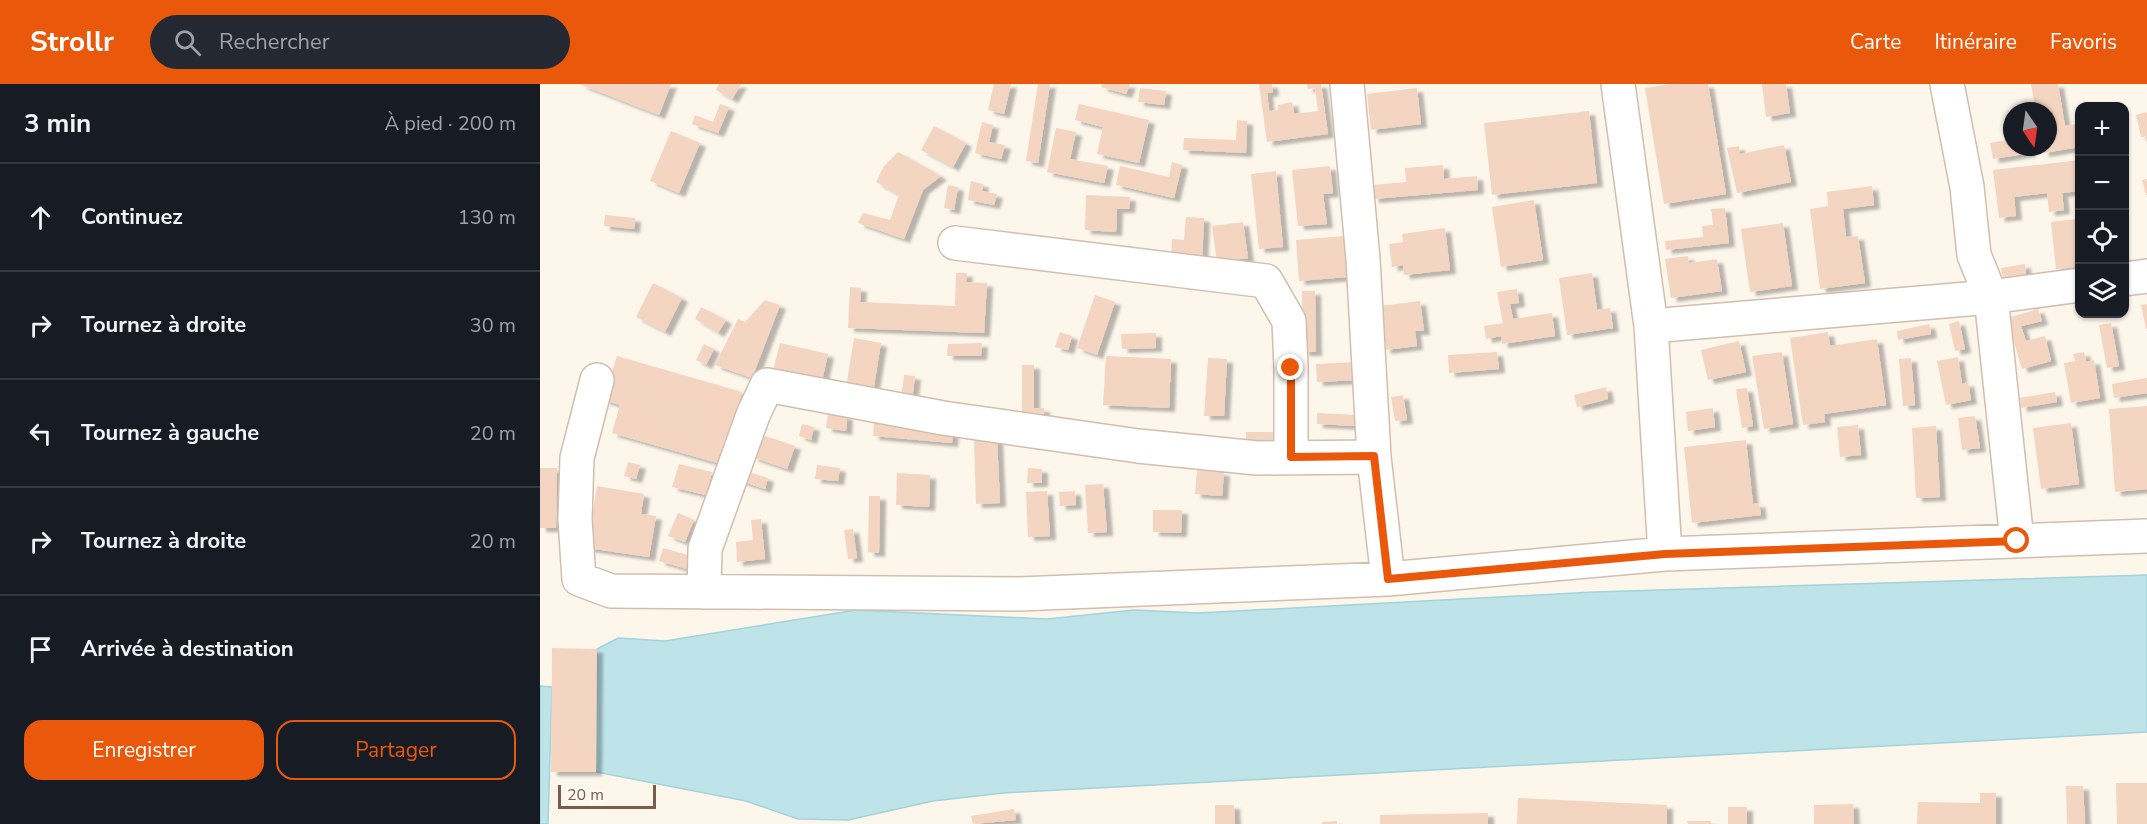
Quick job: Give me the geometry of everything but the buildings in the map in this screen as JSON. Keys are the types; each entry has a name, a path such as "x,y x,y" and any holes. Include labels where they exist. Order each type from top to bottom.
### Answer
{"street":[{"path":"1347,84 1363,259 1374,456 1388,579"},
{"path":"1618,84 1651,326 1665,554"},
{"path":"1947,84 1967,187 1974,255 1991,297 2017,541"},
{"path":"955,243 1266,281 1288,321 1291,368 1291,457"},
{"path":"2129,278 2147,276"},
{"path":"1651,326 1991,297 2075,286"},
{"path":"597,380 577,458 575,519 579,579 611,591 1018,594 1388,579 1665,554 2147,536"},
{"path":"704,592 705,549 753,415 767,385 943,418 1138,446 1257,458 1374,456"}],"water":[{"path":"2147,575 2147,732 1003,793 933,801 848,820 798,819 746,801 596,772 597,649 618,638 665,641 856,610 1047,619 1134,610 1198,613 1594,592"},
{"path":"540,686 552,687 548,824 540,824"}],"route":[{"path":"1291,368 1291,457 1374,456 1388,579 1665,554 2017,541"}]}
